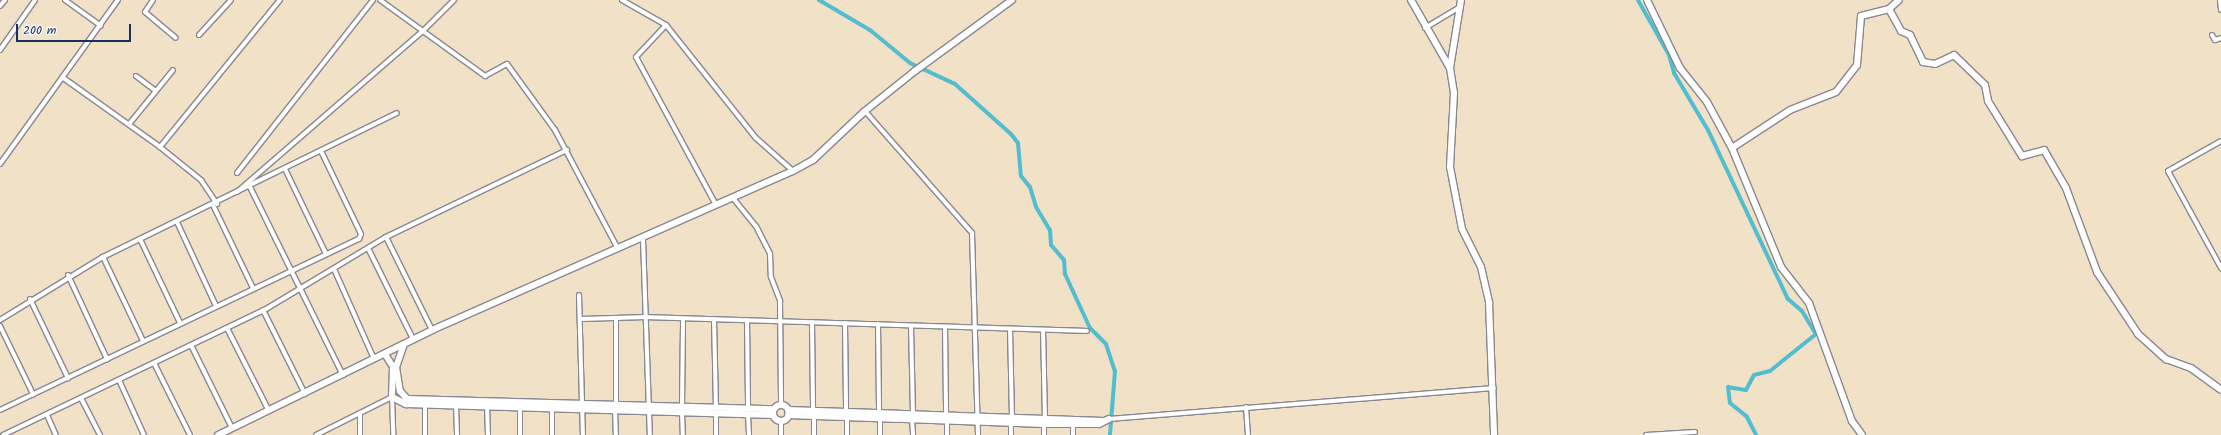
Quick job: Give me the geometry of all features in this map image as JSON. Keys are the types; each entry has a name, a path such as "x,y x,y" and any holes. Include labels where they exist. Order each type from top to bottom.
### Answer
{"street":[{"path":"0,6 5,0"},
{"path":"0,50 35,0"},
{"path":"65,0 101,26"},
{"path":"0,164 62,77 101,26 118,0"},
{"path":"153,0 145,12 176,38"},
{"path":"200,35 231,0"},
{"path":"160,146 280,0"},
{"path":"236,173 373,0"},
{"path":"380,0 422,32 485,76 507,64 567,150 617,247"},
{"path":"230,197 422,32 454,0"},
{"path":"622,0 666,25 756,138 794,171"},
{"path":"218,435 432,330 617,247 643,239 794,171 813,160 865,111 915,71 1012,0"},
{"path":"1411,0 1425,28 1450,68"},
{"path":"1461,0 1450,68 1454,93 1450,167 1462,229 1481,267 1489,304 1494,388 1494,435"},
{"path":"1647,0 1680,68 1707,102 1732,148 1781,267 1809,303 1852,422 1862,435"},
{"path":"1732,148 1790,110 1836,92 1857,65 1861,16 1889,9 1899,0"},
{"path":"2220,0 2221,10"},
{"path":"1425,28 1460,7"},
{"path":"1889,9 1901,31 1910,35 1923,62 1935,64 1954,55 1985,85 1988,101 2022,156 2044,150 2066,188 2097,272 2138,334 2166,359 2191,368 2221,390"},
{"path":"666,25 636,57 716,205"},
{"path":"2212,35 2215,40 2221,38"},
{"path":"130,123 173,70"},
{"path":"136,76 156,92"},
{"path":"62,77 130,123 200,180 215,204 253,288"},
{"path":"865,111 972,233 978,435"},
{"path":"0,320 30,299 103,257 230,197 397,113"},
{"path":"2221,141 2168,171 2221,268"},
{"path":"6,434 263,310 369,250 386,237 567,150"},
{"path":"0,410 288,270 359,239 361,234 321,152"},
{"path":"286,169 326,254"},
{"path":"250,187 288,270 343,375"},
{"path":"733,198 768,248 771,277 780,301 781,404 788,412 1011,419 1073,424 1099,424 1106,420"},
{"path":"177,222 216,306"},
{"path":"386,237 432,330"},
{"path":"140,239 180,323"},
{"path":"643,239 650,435"},
{"path":"369,250 413,339"},
{"path":"103,257 143,341"},
{"path":"334,270 374,359"},
{"path":"68,276 107,358"},
{"path":"579,295 581,319 583,435"},
{"path":"30,299 68,378"},
{"path":"263,310 304,394"},
{"path":"616,318 616,435"},
{"path":"683,318 683,435"},
{"path":"581,319 683,318 878,324 976,329 1087,330"},
{"path":"714,319 716,435"},
{"path":"746,320 748,435"},
{"path":"812,322 814,435"},
{"path":"845,323 847,435"},
{"path":"878,324 880,435"},
{"path":"0,326 34,394"},
{"path":"911,326 913,435"},
{"path":"945,327 947,435"},
{"path":"227,328 269,411"},
{"path":"1010,329 1011,435"},
{"path":"1043,330 1044,435"},
{"path":"404,344 396,368 400,391 405,398 583,407 748,412 773,412 781,404"},
{"path":"191,345 232,428"},
{"path":"384,354 393,367 393,435"},
{"path":"154,363 190,435"},
{"path":"119,380 144,435"},
{"path":"1044,421 1106,420 1125,416 1494,388"},
{"path":"392,397 400,403 552,409 583,407"},
{"path":"316,435 392,397"},
{"path":"81,398 100,435"},
{"path":"425,404 425,435"},
{"path":"456,405 456,435"},
{"path":"487,406 488,435"},
{"path":"520,407 520,435"},
{"path":"1246,407 1248,435"},
{"path":"552,409 552,435"},
{"path":"773,412 781,421"},
{"path":"781,435 781,421 788,412"},
{"path":"360,413 360,435"},
{"path":"46,415 56,435"},
{"path":"1073,424 1073,435"},
{"path":"327,429 327,435"},
{"path":"1646,435 1695,432"}],"waterway":[{"path":"819,0 870,30 910,63 955,84 1011,134 1018,143 1021,176 1030,187 1036,207 1050,230 1051,245 1064,260 1065,274 1090,328 1106,344 1115,371 1110,435"},
{"path":"1638,0 1669,55 1674,73 1708,130 1788,299 1802,311 1816,334 1770,371 1754,375 1746,390 1728,387 1730,403 1747,417 1756,435"}]}
